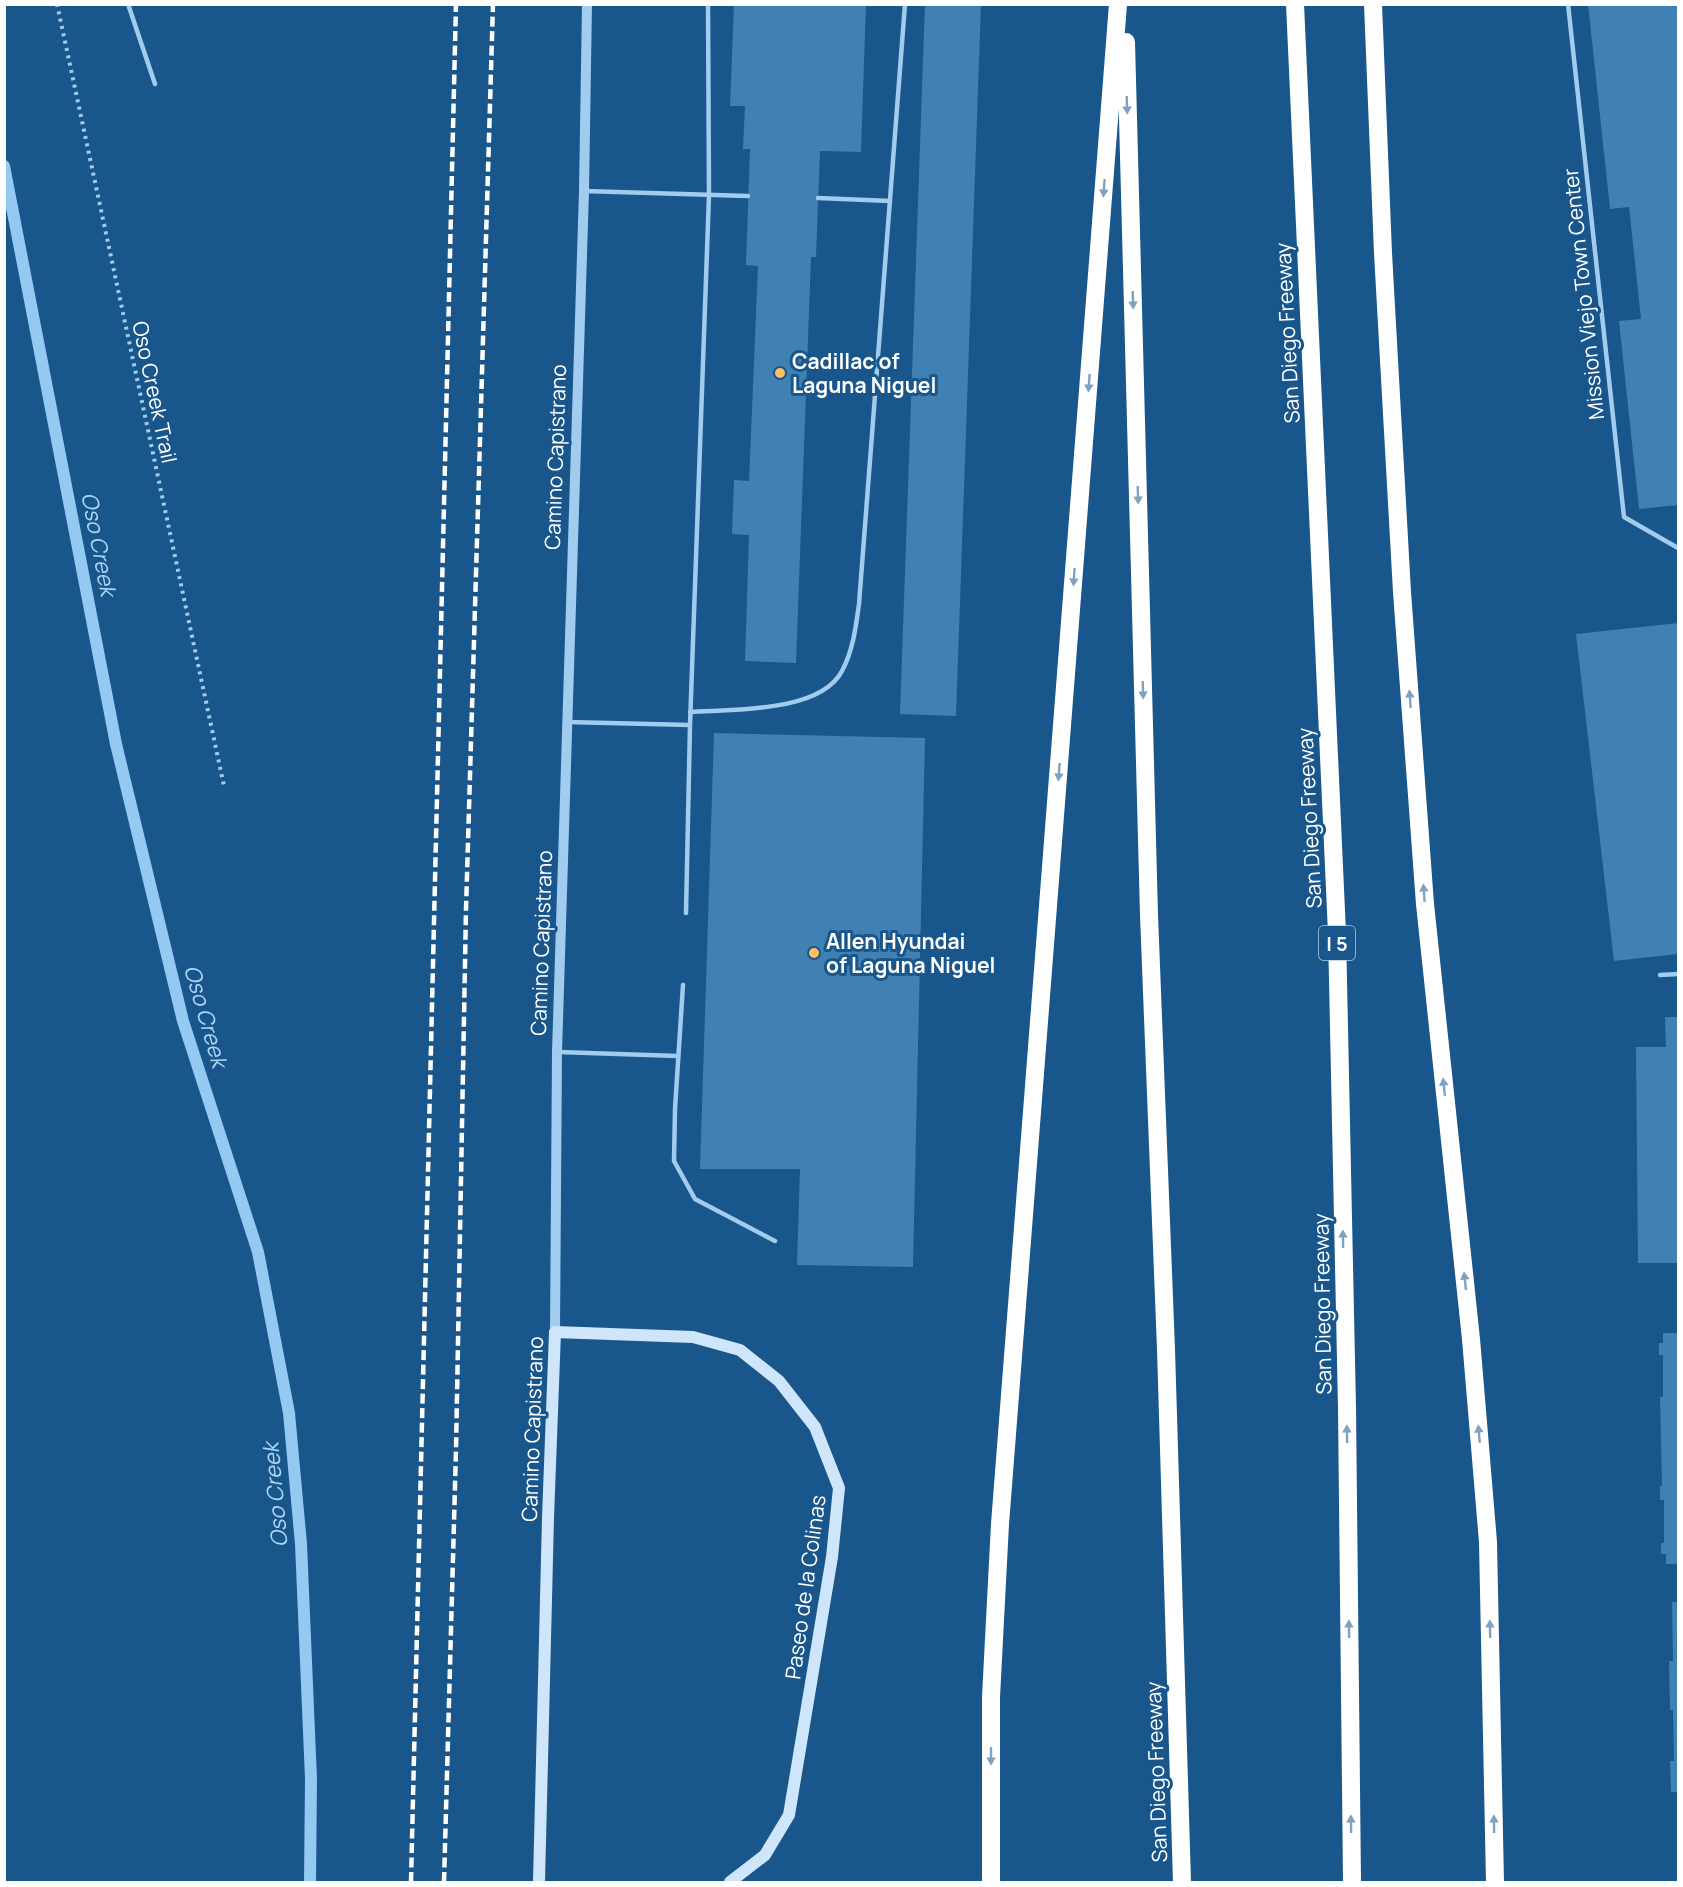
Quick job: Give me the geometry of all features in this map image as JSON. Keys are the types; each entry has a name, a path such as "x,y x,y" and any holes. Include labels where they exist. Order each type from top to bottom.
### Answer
{"highway":[{"path":"992,1882 991,1697 1000,1524 1119,4"},
{"name":"San Diego Freeway","path":"1125,4 1149,915 1167,1361 1182,1882"},
{"name":"San Diego Freeway","path":"1296,4 1336,933 1347,1407 1352,1882"},
{"path":"1373,4 1383,254 1400,557 1425,904 1471,1339 1488,1542 1495,1882"}],"main road":[{"name":"Camino Capistrano","path":"539,1882 555,1332"},
{"name":"Paseo de la Colinas","path":"555,1332 693,1337 740,1350 779,1381 815,1427 839,1488 832,1557 789,1815 765,1855 730,1882"}],"street":[{"name":"Camino Capistrano","path":"555,1332 558,1052 566,722 584,191 587,4"}],"lane":[{"path":"128,4 155,84"},
{"path":"686,913 690,712 709,195 708,4"},
{"path":"690,712 767,707 801,700 829,688 842,672 852,647 860,604 905,4"},
{"name":"Mission Viejo Town Center","path":"1568,4 1624,517 1678,548"},
{"path":"584,191 748,196"},
{"path":"818,198 890,201"},
{"path":"566,722 690,725"},
{"path":"1660,975 1678,974"},
{"path":"683,985 674,1161 695,1199 776,1242"},
{"path":"558,1052 678,1056"}],"path":[{"name":"Oso Creek Trail","path":"57,4 224,786"}],"building":[{"name":"Cadillac of Laguna Niguel","path":"734,4 866,4 861,152 820,151 816,257 811,257 796,663 745,661 749,535 732,534 734,480 749,481 758,266 746,265 750,149 743,149 745,106 730,106"},
{"path":"925,4 981,4 956,716 900,714"},
{"path":"1588,4 1678,4 1678,505 1639,509 1619,321 1641,319 1629,207 1610,209"},
{"path":"1678,623 1678,954 1614,961 1576,634"},
{"name":"Allen Hyundai of Laguna Niguel","path":"714,733 925,738 913,1267 797,1265 800,1169 700,1169"},
{"path":"1665,1017 1678,1017 1678,1263 1638,1263 1636,1047 1666,1047"},
{"path":"1663,1333 1678,1333 1678,1564 1666,1564 1666,1554 1661,1554 1661,1543 1664,1543 1664,1500 1660,1500 1660,1486 1662,1486 1660,1397 1663,1397 1663,1355 1659,1355 1659,1343 1663,1343"},
{"path":"1672,1602 1678,1602 1678,1792 1671,1792 1670,1761 1674,1761 1669,1661 1673,1661"}],"waterway":[{"name":"Oso Creek","path":"4,166 116,744 183,1021 258,1252 289,1413 301,1544 311,1779 310,1882"}],"railway":[{"path":"411,1882 456,4"},
{"path":"444,1882 456,1450 466,909 493,4"}],"place":[{"name":"Cadillac of Laguna Niguel","path":"780,373"},
{"name":"Allen Hyundai of Laguna Niguel","path":"814,953"}]}
